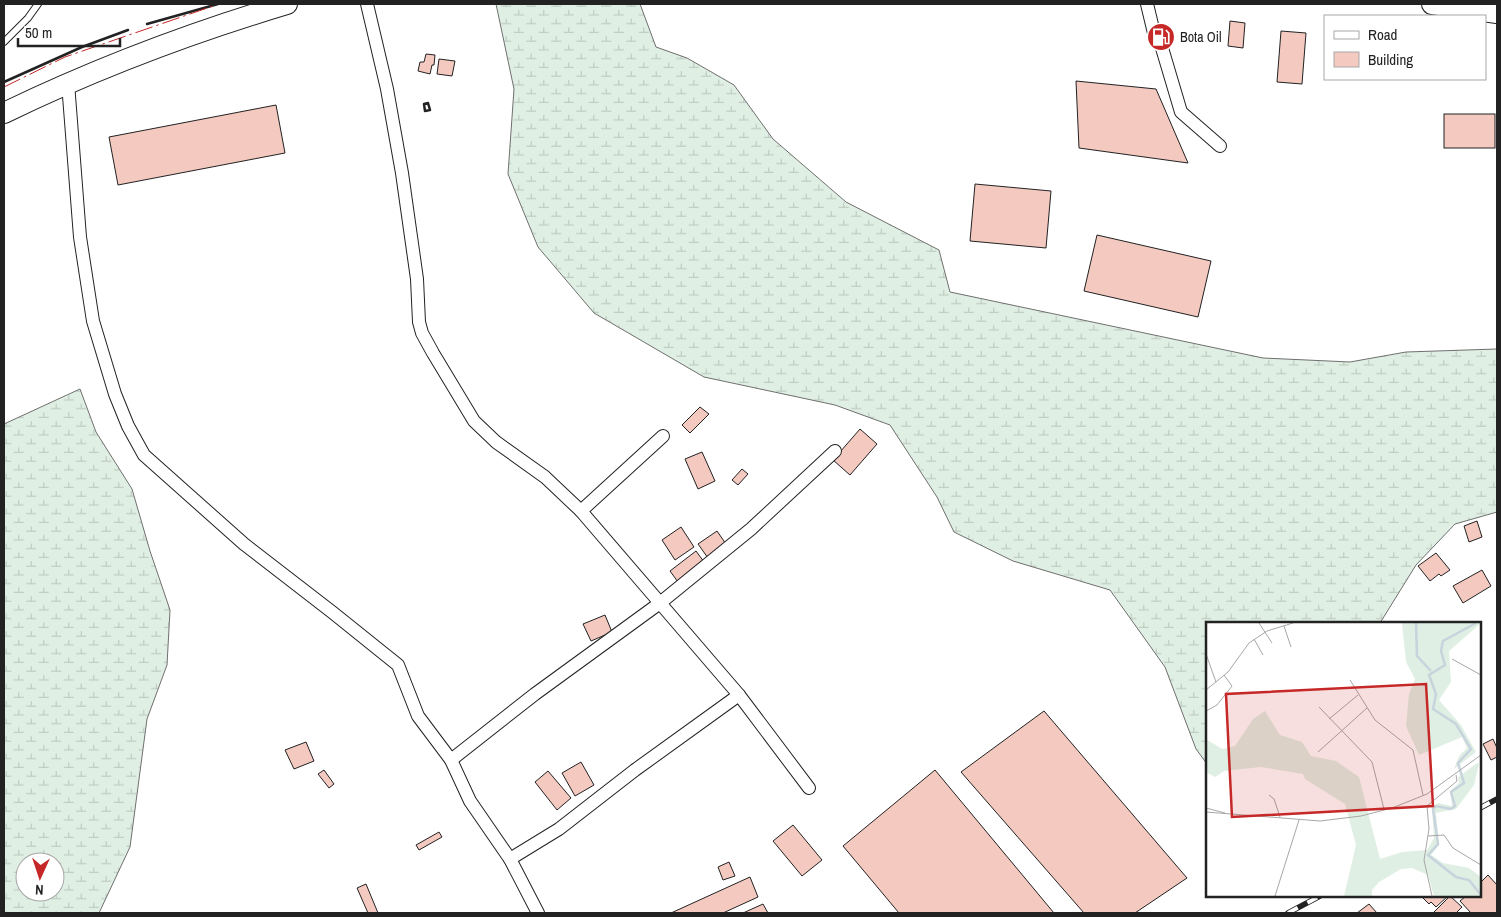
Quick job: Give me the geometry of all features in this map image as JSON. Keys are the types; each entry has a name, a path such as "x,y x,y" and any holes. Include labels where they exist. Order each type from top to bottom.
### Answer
{"highway":[{"path":"4,113 68,83 150,51 256,13 287,4"},
{"path":"1432,4 1497,13"}],"street":[{"path":"367,4 387,89 402,173 417,279 419,322 422,333 474,421 496,442 545,477 581,511 739,695 809,788"},
{"path":"1147,4 1154,33 1162,48 1181,112 1220,146"},
{"path":"68,83 80,237 93,321 115,394 128,426 144,455 244,544 398,665 418,716 451,760 470,801 510,858 538,913"},
{"path":"581,511 663,436"},
{"path":"451,760 535,694 660,603 751,529 835,451"},
{"path":"510,858 559,829 635,770 739,695"}],"lane":[{"path":"4,42 28,18 38,4"}],"green space":[{"path":"496,4 640,4 656,47 687,58 734,85 773,139 846,202 939,250 950,292 1263,358 1350,362 1406,352 1497,349 1497,512 1455,524 1416,565 1381,622 1206,622 1206,763 1196,749 1165,667 1110,590 1013,561 954,532 937,497 890,425 835,405 704,377 594,313 538,247 508,174 514,89"},
{"path":"80,389 96,432 132,489 170,610 167,665 147,719 130,847 99,913 4,913 4,424"}],"building":[{"path":"1230,21 1245,23 1243,48 1228,46"},
{"path":"1281,31 1306,33 1302,84 1277,82"},
{"path":"426,54 435,55 434,65 432,65 430,74 418,71 420,62 424,62"},
{"path":"439,59 455,61 452,76 437,74"},
{"path":"1076,81 1156,89 1188,163 1079,148"},
{"path":"276,105 285,153 118,185 109,137"},
{"path":"1444,114 1495,114 1495,148 1444,148"},
{"path":"975,184 1051,191 1046,248 970,241"},
{"path":"1097,235 1211,261 1198,317 1084,291"},
{"path":"700,407 709,414 690,433 682,425"},
{"path":"860,429 877,444 850,475 833,460"},
{"path":"702,452 715,481 698,489 685,459"},
{"path":"742,469 748,474 738,485 732,480"},
{"path":"1477,521 1482,537 1469,542 1464,526"},
{"path":"681,527 694,547 675,560 662,540"},
{"path":"717,531 726,544 708,558 698,544"},
{"path":"696,551 704,562 678,582 670,571"},
{"path":"1436,553 1450,570 1441,576 1439,574 1430,581 1418,566"},
{"path":"1482,570 1491,586 1463,603 1453,586"},
{"path":"605,615 612,632 591,641 583,624"},
{"path":"1044,711 1187,878 1135,913 1084,913 961,772"},
{"path":"1493,739 1497,748 1497,757 1491,760 1483,744"},
{"path":"306,742 314,761 294,769 285,750"},
{"path":"581,762 594,785 575,796 562,773"},
{"path":"324,770 334,784 329,788 318,774"},
{"path":"935,770 1054,913 899,913 843,846"},
{"path":"548,771 571,798 557,810 535,782"},
{"path":"793,825 822,860 802,876 773,841"},
{"path":"439,832 442,837 419,850 416,845"},
{"path":"729,862 735,876 723,880 718,867"},
{"path":"1488,875 1497,885 1497,911 1495,913 1471,913 1460,901 1465,897 1481,897 1481,882"},
{"path":"750,877 758,897 723,913 671,913"},
{"path":"366,884 378,913 368,913 357,888"},
{"path":"1422,897 1447,897 1436,907 1431,902 1429,904"},
{"path":"1449,897 1462,907 1456,913 1433,913"},
{"path":"763,904 768,913 743,913"},
{"path":"1369,904 1377,913 1357,913"}],"railway":[{"path":"1481,807 1497,799"},
{"path":"1288,913 1318,897"}],"wall":[{"path":"147,24 218,4"},
{"path":"4,82 82,47 128,30"},
{"path":"428,103 430,110 425,111 424,104 428,103"}],"power":[{"path":"4,87 65,57 219,4"}],"place":[{"name":"Bota Oil","path":"1161,37"}]}
